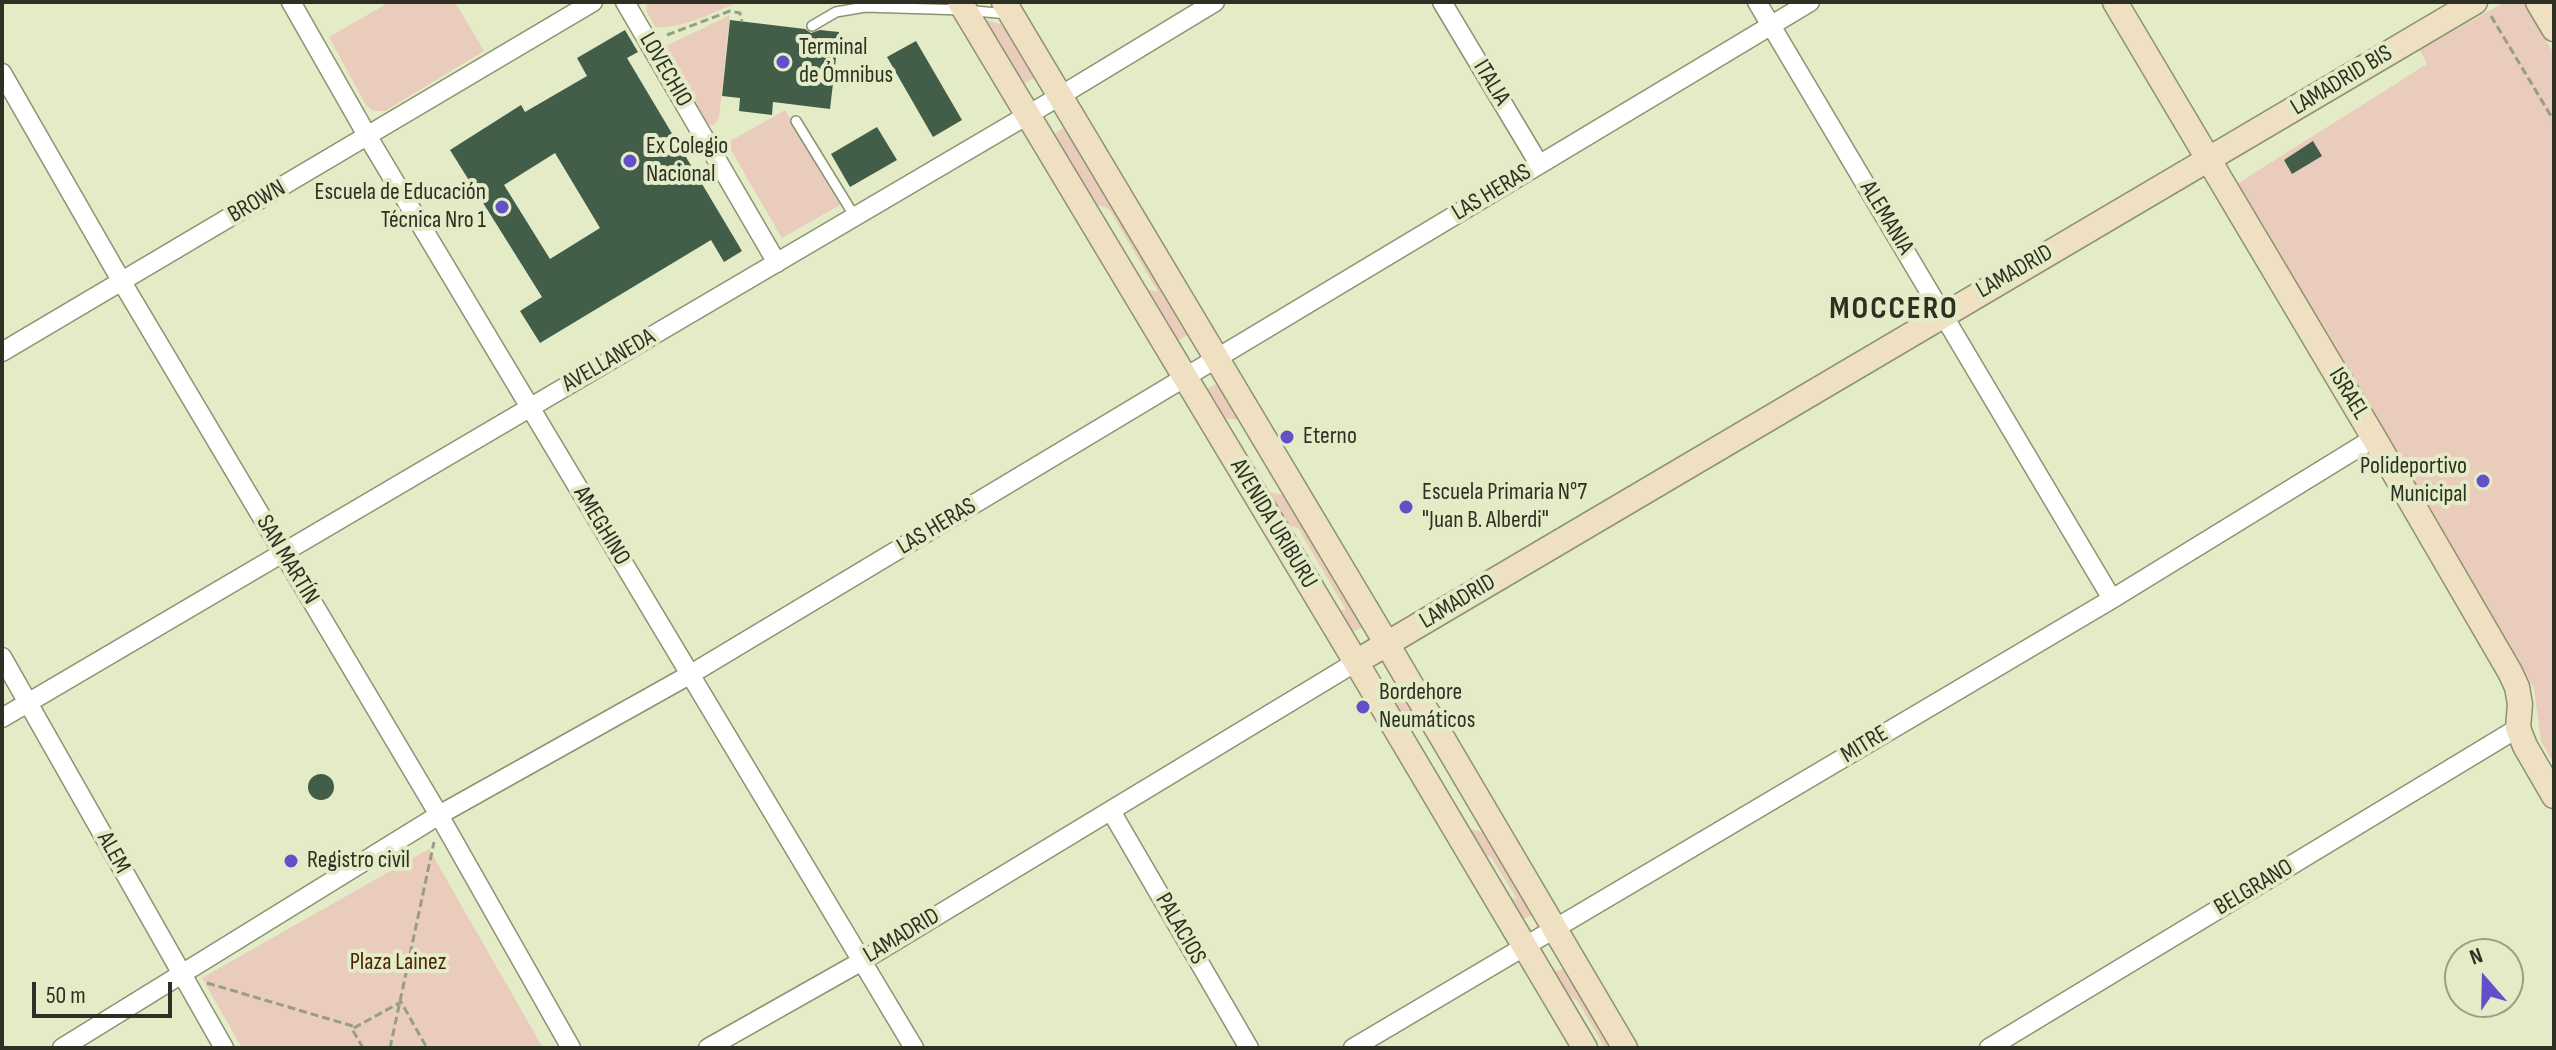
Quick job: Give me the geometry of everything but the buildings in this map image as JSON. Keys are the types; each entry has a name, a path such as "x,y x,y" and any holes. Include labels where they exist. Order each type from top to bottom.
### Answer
{"main road":[{"name":"ISRAEL","path":"2115,2 2514,680 2520,704 2518,728 2554,796"},
{"path":"2538,2 2554,29"},
{"name":"AVENIDA URIBURU","path":"962,6 1585,1048"},
{"name":"AVENIDA URIBURU","path":"1008,8 1625,1048"},
{"name":"LAMADRID BIS","path":"2209,159 2483,9"},
{"name":"LAMADRID","path":"1356,662 2209,159"}],"street":[{"name":"AMEGHINO","path":"291,2 368,137 914,1048"},
{"name":"BROWN","path":"2,352 593,2"},
{"name":"LOVECHIO","path":"625,2 777,263"},
{"name":"AVELLANEDA","path":"2,718 1215,2"},
{"name":"ITALIA","path":"1442,2 1539,164"},
{"name":"ALEMANIA","path":"1757,2 2112,599"},
{"name":"LAS HERAS","path":"62,1048 439,815 691,674 1810,2"},
{"name":"SAN MARTÍN","path":"2,73 122,282 439,815 571,1048"},
{"name":"MITRE","path":"1353,1048 2112,599 2374,438"},
{"name":"ALEM","path":"2,657 224,1048"},
{"name":"LAMADRID","path":"708,1048 862,961 1356,662"},
{"name":"BELGRANO","path":"1989,1048 2518,728"},
{"name":"PALACIOS","path":"1111,811 1249,1048"}],"lane":[{"path":"812,26 836,12 865,7 1008,8"},
{"path":"796,121 855,217"}],"path":[{"path":"2483,9 2554,121"},
{"path":"649,42 730,11 740,13 742,22"},
{"path":"390,1048 439,815"},
{"path":"181,975 356,1027"},
{"path":"363,1048 352,1029 399,1003"},
{"path":"399,1003 427,1048"}],"green space":[{"path":"390,2 455,2 484,51 385,111 373,111 366,105 329,37"},
{"path":"647,2 740,2 688,23 655,27 646,10"},
{"name":"Polideportivo Municipal","path":"2505,2 2524,2 2554,54 2554,764 2541,741 2534,688 2237,184 2427,64 2420,50"},
{"path":"730,15 719,118 714,125 708,125 666,46"},
{"path":"982,19 1007,26 1037,77 1021,85"},
{"path":"785,110 840,205 782,238 727,143"},
{"path":"1066,126 1189,334 1174,343 1141,288 1158,292 1109,209 1090,202 1051,136"},
{"path":"1218,383 1240,420 1223,418 1268,491 1285,496 1362,627 1347,634 1332,610 1346,610 1298,528 1281,524 1203,391"},
{"path":"1395,683 1419,723 1404,722 1465,828 1483,832 1532,915 1517,922 1502,897 1517,899 1491,857 1477,854 1380,691"},
{"name":"Plaza Lainez","path":"429,849 543,1048 242,1048 202,978"},
{"path":"1563,968 1611,1048 1605,1048 1577,1000 1560,996 1548,975"}],"place":[{"name":"Terminal de Ómnibus","path":"783,62"},
{"name":"Ex Colegio Nacional","path":"630,161"},
{"name":"Escuela de Educación Técnica Nro 1","path":"502,207"},
{"name":"Eterno","path":"1287,437"},
{"name":"Polideportivo Municipal","path":"2483,481"},
{"name":"Escuela Primaria N°7 \"Juan B. Alberdi\"","path":"1406,507"},
{"name":"Bordehore Neumáticos","path":"1363,707"},
{"name":"Registro civil","path":"291,861"}],"district":[{"name":"MOCCERO","path":"1894,310"}]}
